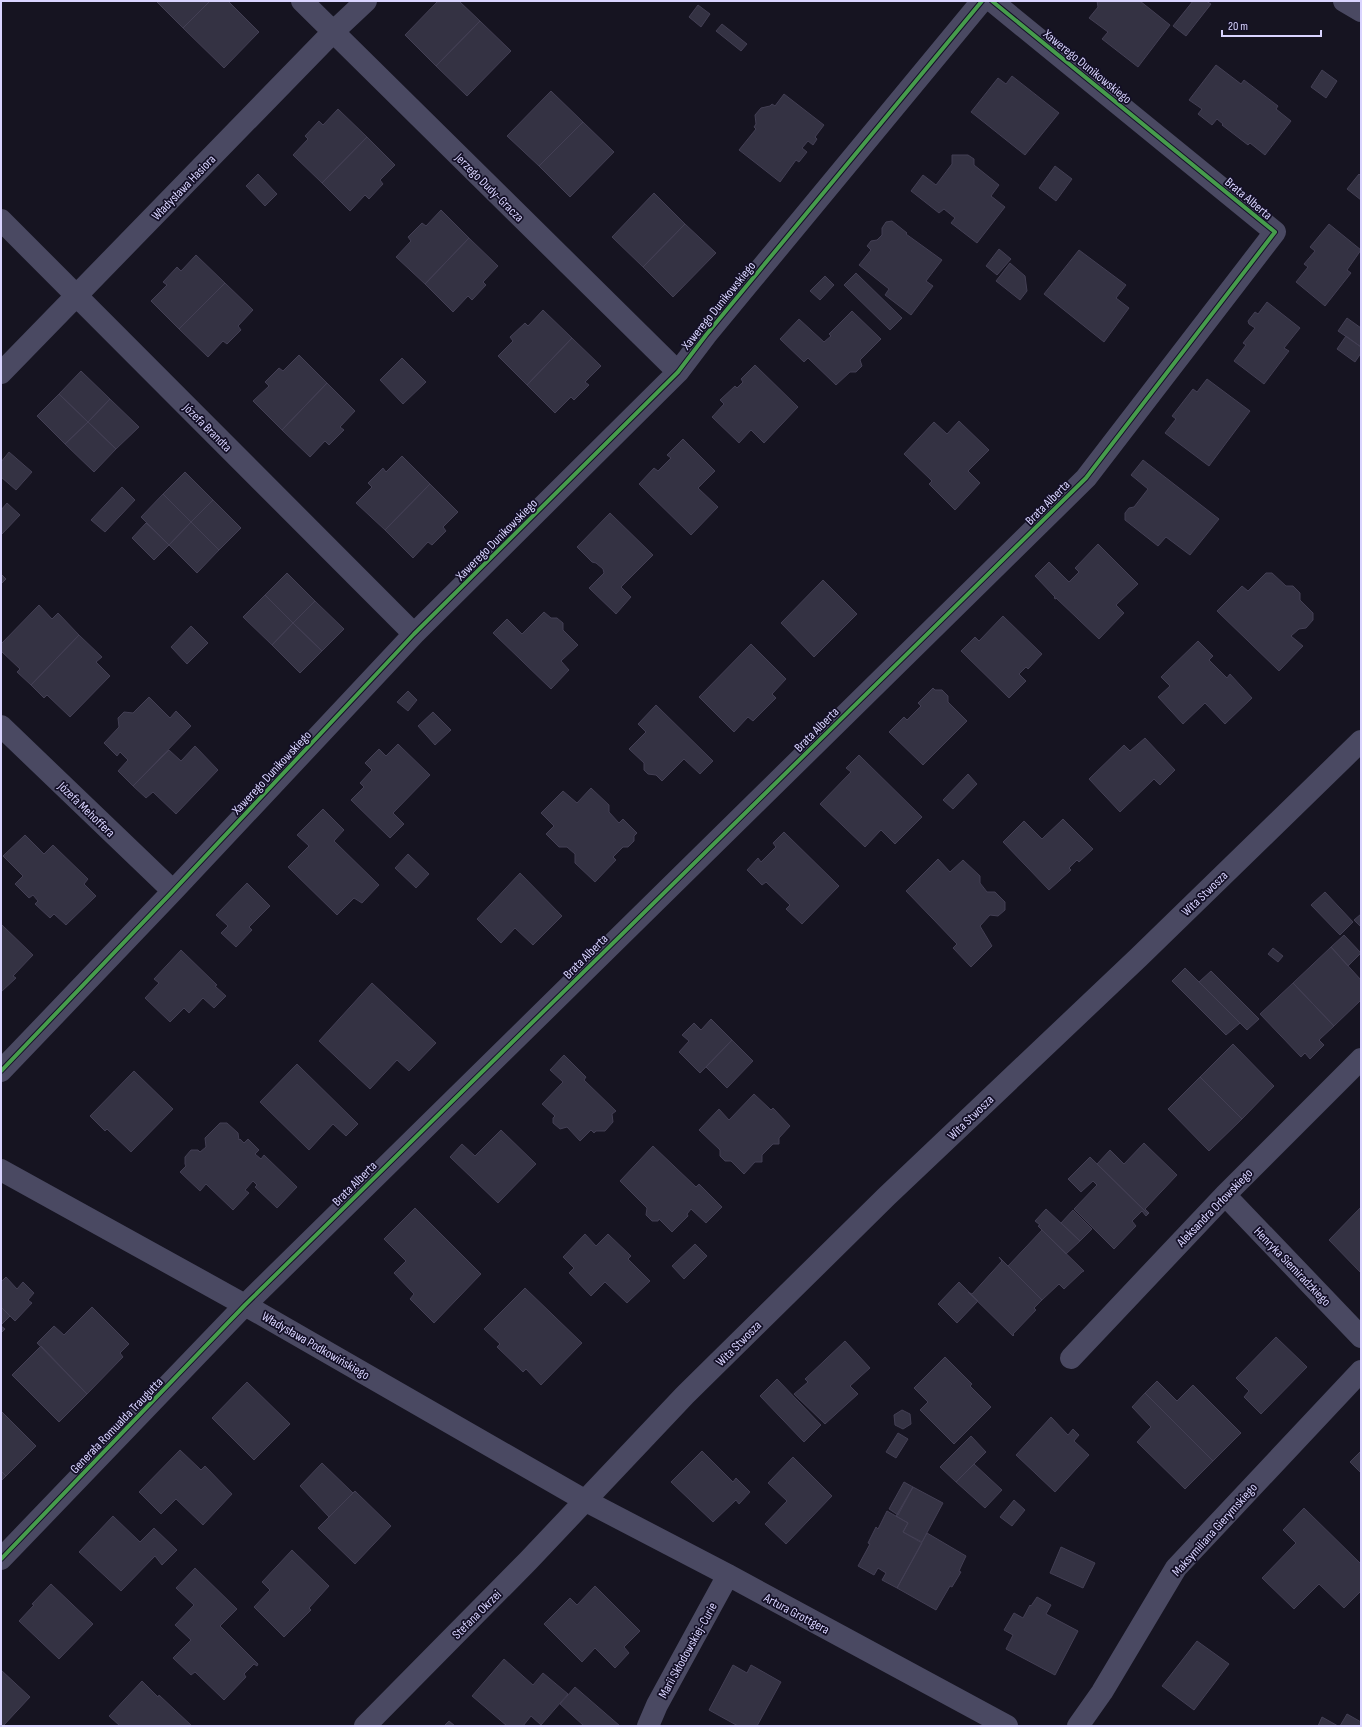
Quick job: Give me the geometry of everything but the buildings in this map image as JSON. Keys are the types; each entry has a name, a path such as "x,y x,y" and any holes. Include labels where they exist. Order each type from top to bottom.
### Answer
{"street":[{"name":"Jerzego Dudy-Gracza","path":"302,1 678,372"},
{"name":"Władysława Hasiora","path":"1,373 333,32 366,1"},
{"name":"Xawerego Dunikowskiego","path":"1,1071 173,891 414,634 678,372 706,335 982,1"},
{"name":"Xawerego Dunikowskiego","path":"992,1 1172,147"},
{"path":"1344,1 1361,11"},
{"name":"Brata Alberta","path":"245,1305 1086,478 1275,232 1172,147"},
{"name":"Józefa Brandta","path":"1,220 78,295 414,634"},
{"name":"Józefa Mehoffera","path":"1,726 173,891"},
{"name":"Wita Stwosza","path":"586,1501 685,1395 887,1196 1139,957 1361,741"},
{"name":"Aleksandra Orłowskiego","path":"1071,1358 1225,1195 1361,1059"},
{"name":"Władysława Podkowińskiego","path":"1,1170 245,1305 586,1501"},
{"name":"Henryka Siemiradzkiego","path":"1225,1195 1361,1337"},
{"name":"Generała Romualda Traugutta","path":"1,1559 245,1305"},
{"name":"Maksymiliana Gierymskiego","path":"1078,1726 1102,1692 1176,1568 1361,1371"},
{"name":"Artura Grottgera","path":"586,1501 728,1575 1007,1726"},
{"name":"Stefana Okrzei","path":"365,1726 586,1501"},
{"name":"Marii Skłodowskiej-Curie","path":"648,1726 657,1705 728,1575"}],"cycle path":[{"path":"1,1071 173,891 414,634 678,372 706,335 982,1"},
{"path":"1,1559 245,1305 1086,478 1275,232 992,1"}]}
